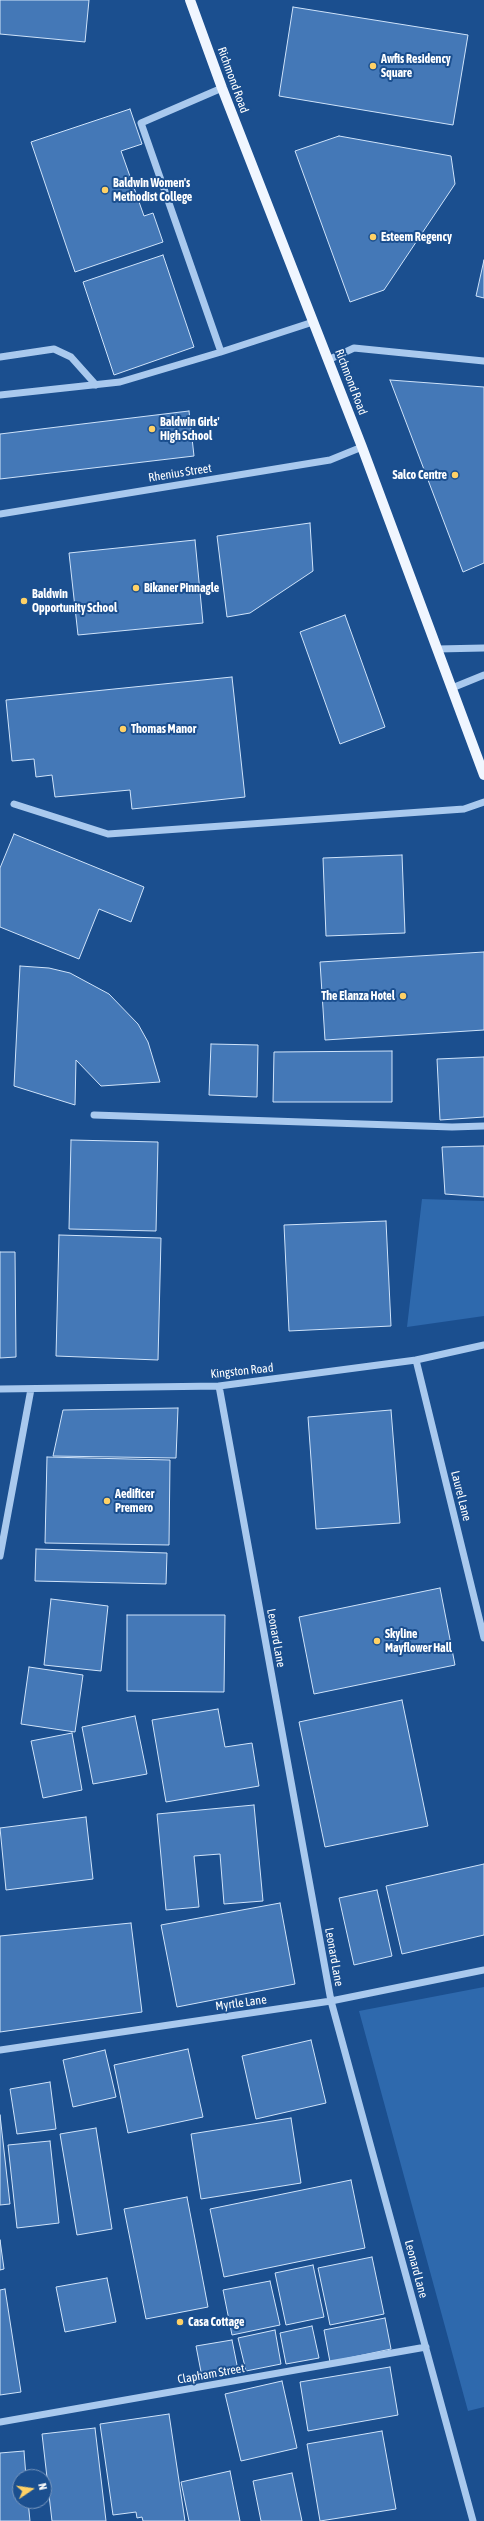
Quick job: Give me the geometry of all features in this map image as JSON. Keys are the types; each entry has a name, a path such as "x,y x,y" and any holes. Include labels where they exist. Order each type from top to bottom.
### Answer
{"main road":[{"name":"Richmond Road","path":"190,0 222,88 362,447 484,775"}],"street":[{"path":"221,352 141,123 222,88"},
{"path":"0,395 120,382 221,352 313,322"},
{"path":"328,360 354,348 484,360"},
{"path":"0,357 54,349 72,357 96,385"},
{"name":"Rhenius Street","path":"0,514 330,460 362,447"},
{"path":"437,649 484,648"},
{"path":"452,688 484,675"},
{"path":"14,804 108,834 464,809 484,802"},
{"path":"94,1115 452,1128 484,1126"},
{"name":"Kingston Road","path":"0,1389 219,1386 416,1360 484,1345"},
{"name":"Laurel Lane","path":"416,1360 484,1638"},
{"name":"Leonard Lane","path":"219,1386 331,2000 473,2521"},
{"path":"0,1556 31,1389"},
{"name":"Myrtle Lane","path":"0,2050 331,2000 484,1970"},
{"name":"Clapham Street","path":"0,2422 426,2347"}],"shaded area":[{"path":"422,1199 484,1201 484,1316 407,1327"},
{"path":"484,1987 484,2407 468,2411 359,2011"}],"building":[{"path":"0,0 89,0 85,42 0,34"},
{"name":"Awfis Residency Square","path":"293,7 468,35 453,125 279,96"},
{"path":"130,109 142,144 121,151 144,216 153,213 163,242 75,272 31,142"},
{"name":"Esteem Regency","path":"339,136 451,156 455,184 384,290 350,302 295,151"},
{"path":"163,255 194,347 114,375 83,282"},
{"path":"484,260 484,298 476,296"},
{"name":"Salco Centre","path":"390,380 484,387 484,563 463,572"},
{"path":"189,411 194,456 0,479 0,434"},
{"path":"310,523 313,571 250,613 227,617 217,536"},
{"name":"Bikaner Pinnagle","path":"195,540 203,623 78,635 69,553"},
{"path":"345,615 385,727 340,744 300,632"},
{"name":"Thomas Manor","path":"232,677 245,797 132,809 130,790 55,797 52,775 36,777 34,759 12,761 6,700"},
{"path":"14,834 144,887 131,922 99,909 79,959 0,927 0,868"},
{"path":"402,855 405,933 326,936 323,858"},
{"name":"The Elanza Hotel","path":"484,952 484,1030 325,1040 320,962"},
{"path":"20,966 49,968 70,973 109,994 138,1024 148,1042 160,1082 101,1086 76,1060 75,1105 14,1086"},
{"path":"211,1044 258,1045 257,1097 209,1095"},
{"path":"392,1051 392,1102 273,1102 274,1052"},
{"path":"484,1057 484,1117 440,1120 437,1059"},
{"path":"71,1140 158,1142 156,1231 69,1229"},
{"path":"484,1146 484,1197 445,1194 442,1147"},
{"path":"386,1221 391,1326 289,1331 284,1225"},
{"path":"59,1235 161,1238 158,1360 56,1356"},
{"path":"0,1252 15,1252 16,1357 0,1358"},
{"path":"178,1408 176,1458 53,1456 63,1410"},
{"path":"391,1410 400,1523 316,1529 308,1417"},
{"name":"Aedificer Premero","path":"47,1457 170,1460 169,1545 45,1543"},
{"path":"36,1549 167,1553 166,1584 35,1581"},
{"name":"Skyline Mayflower Hall","path":"440,1588 455,1665 314,1694 299,1617"},
{"path":"51,1599 108,1606 101,1671 44,1665"},
{"path":"127,1615 225,1615 224,1692 127,1691"},
{"path":"29,1667 83,1675 75,1732 21,1724"},
{"path":"402,1700 428,1826 325,1847 299,1722"},
{"path":"218,1709 225,1747 252,1743 259,1786 166,1802 152,1720"},
{"path":"135,1716 147,1774 93,1784 82,1727"},
{"path":"72,1733 82,1790 43,1798 31,1741"},
{"path":"254,1805 263,1901 224,1904 220,1854 194,1856 199,1907 166,1910 157,1814"},
{"path":"86,1817 93,1879 6,1890 0,1828"},
{"path":"484,1864 484,1935 402,1954 386,1886"},
{"path":"377,1890 392,1956 354,1965 339,1898"},
{"path":"280,1903 295,1984 177,2007 161,1925"},
{"path":"131,1923 142,2012 0,2032 0,1936"},
{"path":"311,2040 326,2103 256,2119 242,2056"},
{"path":"188,2049 203,2117 128,2133 114,2065"},
{"path":"105,2050 116,2097 73,2107 63,2060"},
{"path":"50,2082 56,2129 17,2134 10,2089"},
{"path":"0,2115 10,2204 0,2205"},
{"path":"291,2118 301,2183 201,2199 191,2134"},
{"path":"96,2128 112,2229 77,2235 60,2134"},
{"path":"50,2141 59,2223 17,2228 8,2145"},
{"path":"351,2180 365,2248 224,2277 210,2209"},
{"path":"187,2197 208,2307 146,2319 124,2209"},
{"path":"0,2240 4,2269 0,2270"},
{"path":"372,2257 384,2314 330,2325 318,2268"},
{"path":"313,2265 324,2317 286,2325 275,2273"},
{"path":"107,2278 116,2322 65,2332 56,2287"},
{"path":"270,2281 280,2325 232,2335 223,2290"},
{"path":"5,2289 21,2392 0,2395 0,2290"},
{"path":"385,2318 391,2349 330,2362 324,2330"},
{"path":"312,2326 319,2358 286,2364 280,2333"},
{"path":"275,2330 281,2364 246,2371 238,2338"},
{"path":"232,2340 238,2370 202,2377 196,2346"},
{"path":"390,2367 398,2415 308,2431 300,2382"},
{"path":"282,2381 297,2448 241,2461 225,2394"},
{"path":"169,2414 185,2521 143,2521 142,2517 137,2518 136,2512 113,2515 100,2424"},
{"path":"95,2428 106,2521 52,2521 51,2509 52,2509 52,2469 46,2469 42,2434"},
{"path":"382,2431 396,2509 320,2521 307,2444"},
{"path":"24,2451 25,2469 12,2469 12,2509 29,2509 30,2521 0,2521 0,2453"},
{"path":"230,2471 240,2521 189,2521 181,2482"},
{"path":"292,2473 302,2521 261,2521 253,2481"}],"place":[{"name":"Awfis Residency Square","path":"373,66"},
{"name":"Baldwin Women's Methodist College","path":"105,190"},
{"name":"Esteem Regency","path":"373,237"},
{"name":"Baldwin Girls' High School","path":"152,429"},
{"name":"Salco Centre","path":"455,475"},
{"name":"Bikaner Pinnagle","path":"136,588"},
{"name":"Baldwin Opportunity School","path":"24,601"},
{"name":"Thomas Manor","path":"123,729"},
{"name":"The Elanza Hotel","path":"403,996"},
{"name":"Aedificer Premero","path":"107,1501"},
{"name":"Skyline Mayflower Hall","path":"377,1641"},
{"name":"Casa Cottage","path":"180,2322"}]}
